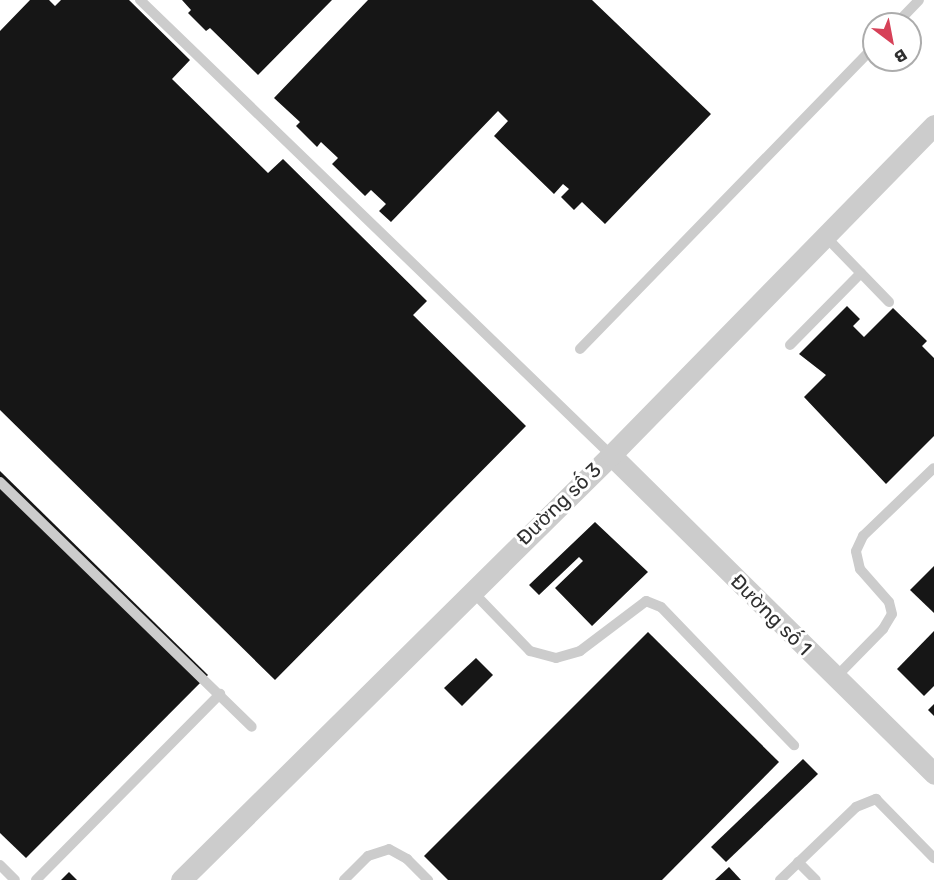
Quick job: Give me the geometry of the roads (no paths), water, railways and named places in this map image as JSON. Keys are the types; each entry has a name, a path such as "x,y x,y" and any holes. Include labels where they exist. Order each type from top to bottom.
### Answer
{"street":[{"name":"Đường số 3","path":"181,880 471,590 610,455 934,125"},
{"name":"Đường số 1","path":"610,455 934,774"}],"lane":[{"path":"140,0 610,455"},
{"path":"908,12 919,0"},
{"path":"580,349 862,58"},
{"path":"825,236 889,302"},
{"path":"790,345 861,273"},
{"path":"835,679 883,629 892,614 889,602 860,569 856,551 863,536 934,468"},
{"path":"0,482 252,727"},
{"path":"471,590 530,651 556,658 580,651 646,602 661,607 794,745"},
{"path":"36,880 220,694"},
{"path":"780,880 856,807 876,799 934,858"},
{"path":"344,880 368,856 389,849 407,859 428,880"},
{"path":"798,862 816,880"},
{"path":"0,865 15,880"}]}
